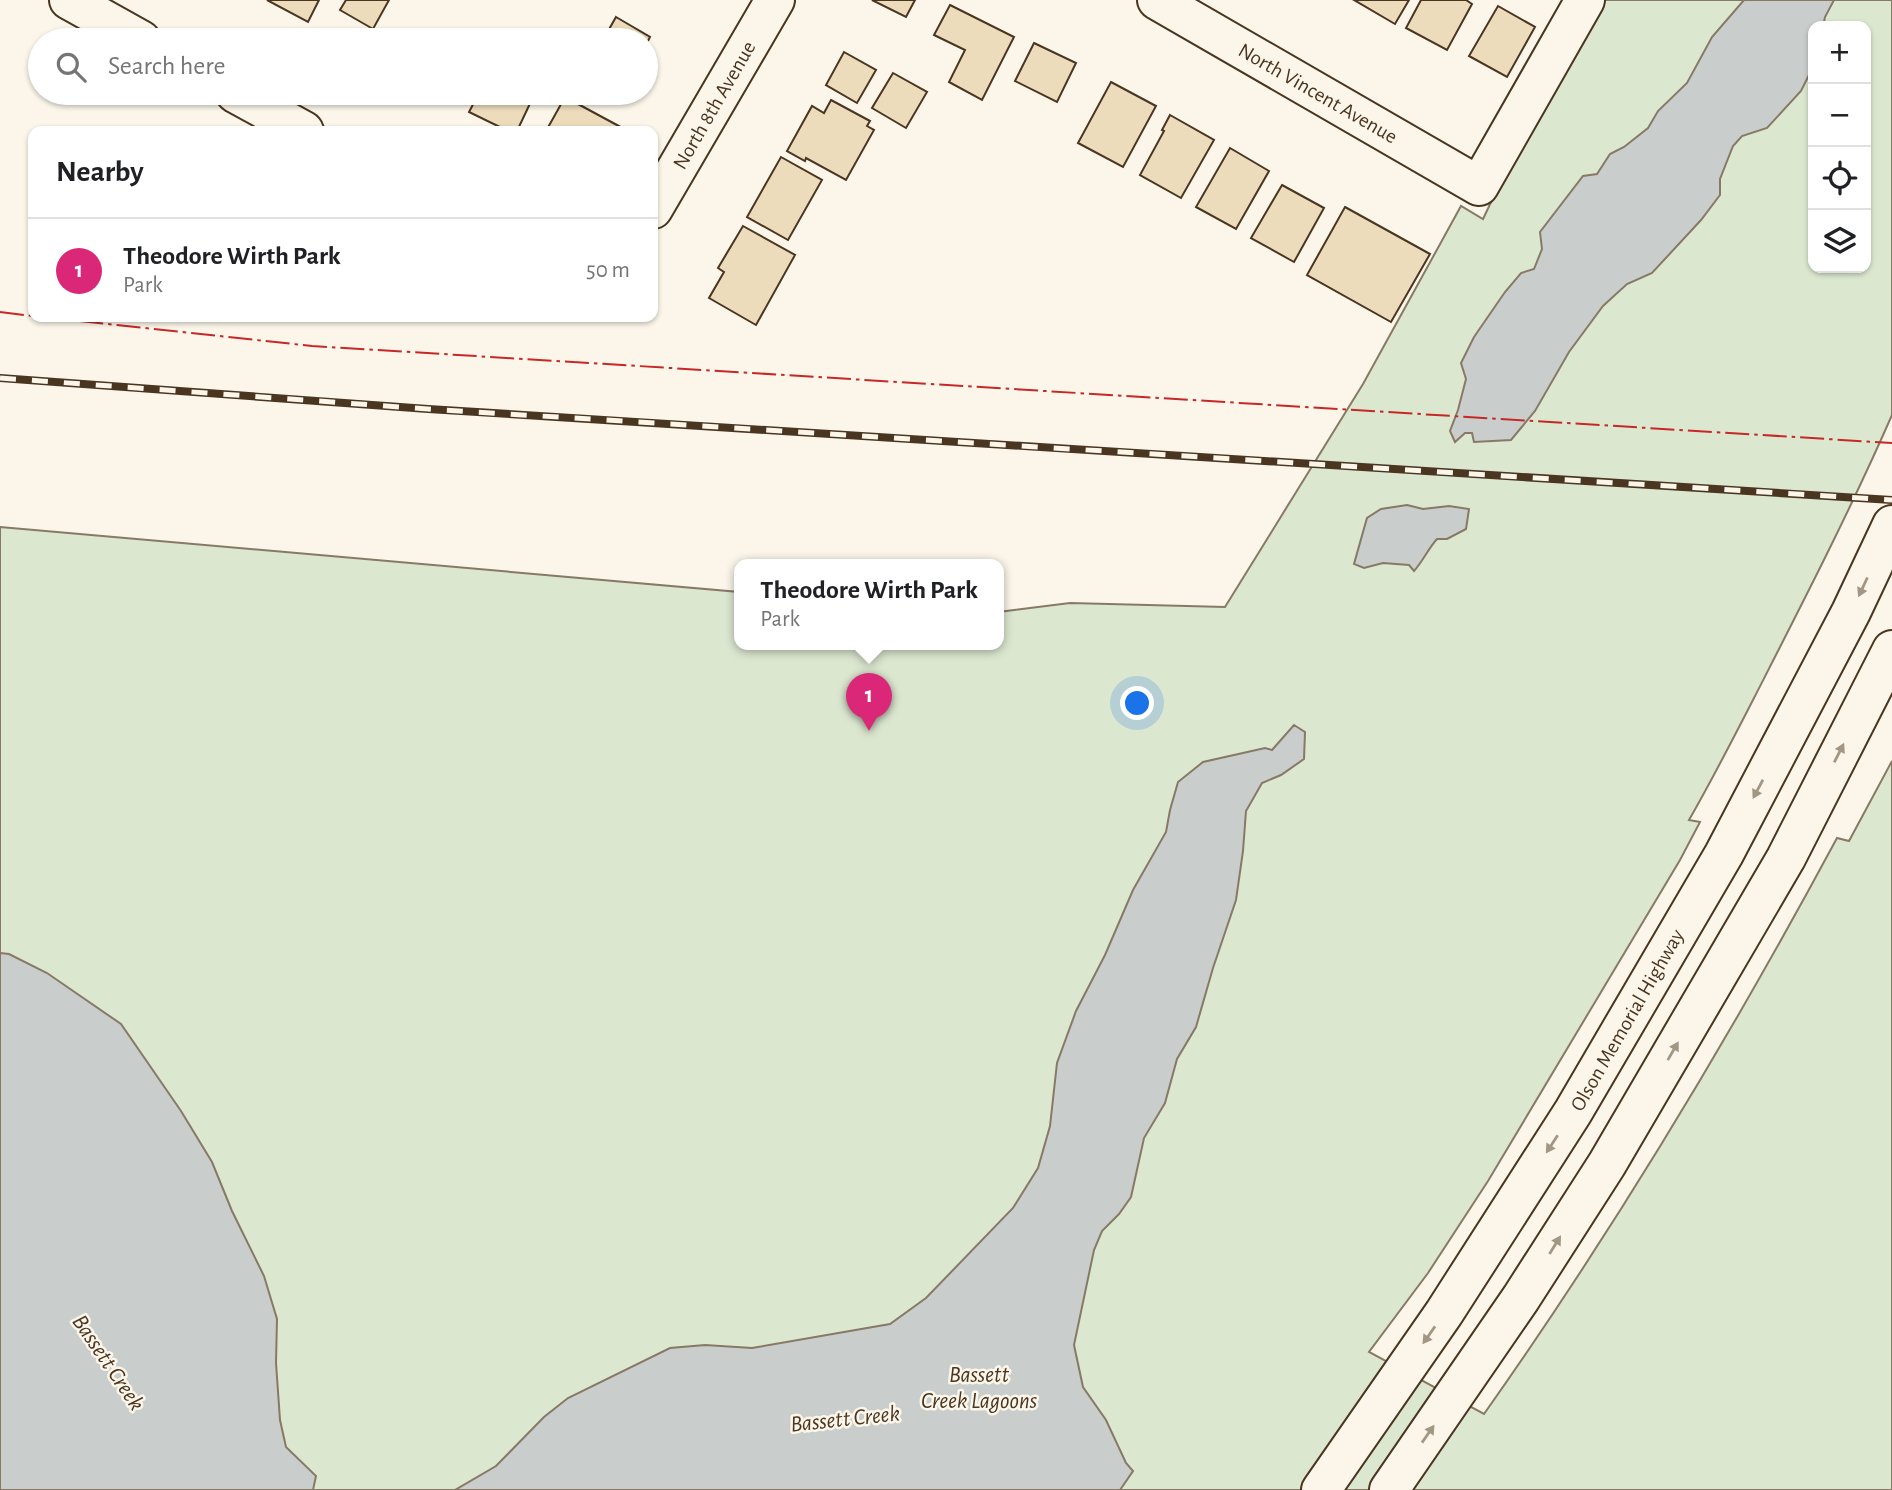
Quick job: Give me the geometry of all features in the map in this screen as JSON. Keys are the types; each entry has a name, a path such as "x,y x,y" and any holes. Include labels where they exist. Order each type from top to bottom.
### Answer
{"main road":[{"path":"69,0 119,28"},
{"name":"North 8th Avenue","path":"658,200 775,0"},
{"name":"North Vincent Avenue","path":"1157,0 1479,186 1584,0"},
{"path":"257,105 295,126"},
{"name":"Olson Memorial Highway","path":"1321,1490 1444,1313 1573,1112 1724,853 1852,612 1892,525"},
{"path":"1389,1490 1521,1298 1600,1175 1786,858 1892,650"}],"green space":[{"path":"1597,0 1892,0 1892,415 1808,592 1689,820 1700,822 1680,860 1488,1181 1428,1273 1369,1352 1484,1414 1625,1203 1713,1059 1837,838 1849,841 1892,761 1892,1490 0,1490 0,527 734,592 734,650 1004,650 1004,611 1070,603 1225,607 1363,384 1461,206 1483,219"}],"water":[{"path":"1744,0 1834,0 1824,21 1808,21 1808,77 1801,91 1767,128 1742,136 1733,146 1720,179 1720,195 1701,220 1652,273 1627,284 1603,306 1569,352 1535,411 1511,440 1474,442 1472,433 1465,433 1455,442 1450,431 1466,379 1461,363 1474,337 1505,292 1521,273 1534,269 1542,249 1540,232 1583,176 1597,174 1610,154 1624,147 1648,128 1658,111 1687,83 1712,37"},
{"path":"1407,505 1423,509 1449,506 1469,509 1466,529 1447,539 1437,539 1414,571 1409,565 1383,563 1364,568 1354,564 1367,518 1381,509"},
{"name":"Bassett Creek Lagoons","path":"1294,725 1305,732 1304,759 1281,775 1262,783 1246,811 1236,900 1196,1027 1177,1059 1165,1103 1144,1138 1131,1197 1102,1231 1094,1250 1074,1345 1083,1387 1106,1420 1126,1463 1133,1471 1120,1490 455,1490 496,1466 544,1417 568,1398 670,1348 705,1345 752,1348 890,1324 926,1298 1013,1208 1038,1168 1050,1126 1057,1063 1076,1011 1105,955 1133,890 1166,832 1178,782 1203,762 1265,748 1272,750"},
{"name":"Bassett Creek","path":"0,953 9,954 47,973 121,1024 181,1111 212,1162 232,1211 264,1276 277,1319 276,1363 280,1420 286,1447 316,1476 313,1490 0,1490"}],"building":[{"path":"267,0 319,0 308,22"},
{"path":"346,0 389,0 374,28 340,10"},
{"path":"872,0 915,0 906,17"},
{"path":"1354,0 1409,0 1395,24"},
{"path":"1421,0 1466,0 1472,4 1447,50 1406,28"},
{"path":"950,5 1014,37 982,100 949,82 965,50 934,35"},
{"path":"1498,6 1535,27 1507,77 1469,56"},
{"path":"616,17 635,28 610,28"},
{"path":"1034,43 1076,63 1057,102 1015,81"},
{"path":"844,52 876,70 857,103 826,85"},
{"path":"893,73 927,92 906,128 872,108"},
{"path":"1111,82 1156,106 1123,167 1078,143"},
{"path":"831,100 870,121 867,126 874,130 846,180 787,151 812,106 824,113"},
{"path":"473,105 529,105 519,126 498,126 469,112"},
{"path":"561,105 580,105 619,126 549,126"},
{"path":"1170,115 1214,140 1181,198 1140,175"},
{"path":"1230,148 1269,171 1236,229 1196,207"},
{"path":"781,157 822,180 788,240 747,217"},
{"path":"1282,185 1324,208 1294,262 1251,238"},
{"path":"1345,207 1430,254 1391,322 1307,275"},
{"path":"743,226 795,255 756,325 709,298 724,272 718,268"}],"railway":[{"path":"0,378 428,409 1892,500"}],"power":[{"path":"0,312 28,315"},
{"path":"89,322 312,346 1892,443"}],"place":[{"name":"Theodore Wirth Park","path":"869,731"}]}
